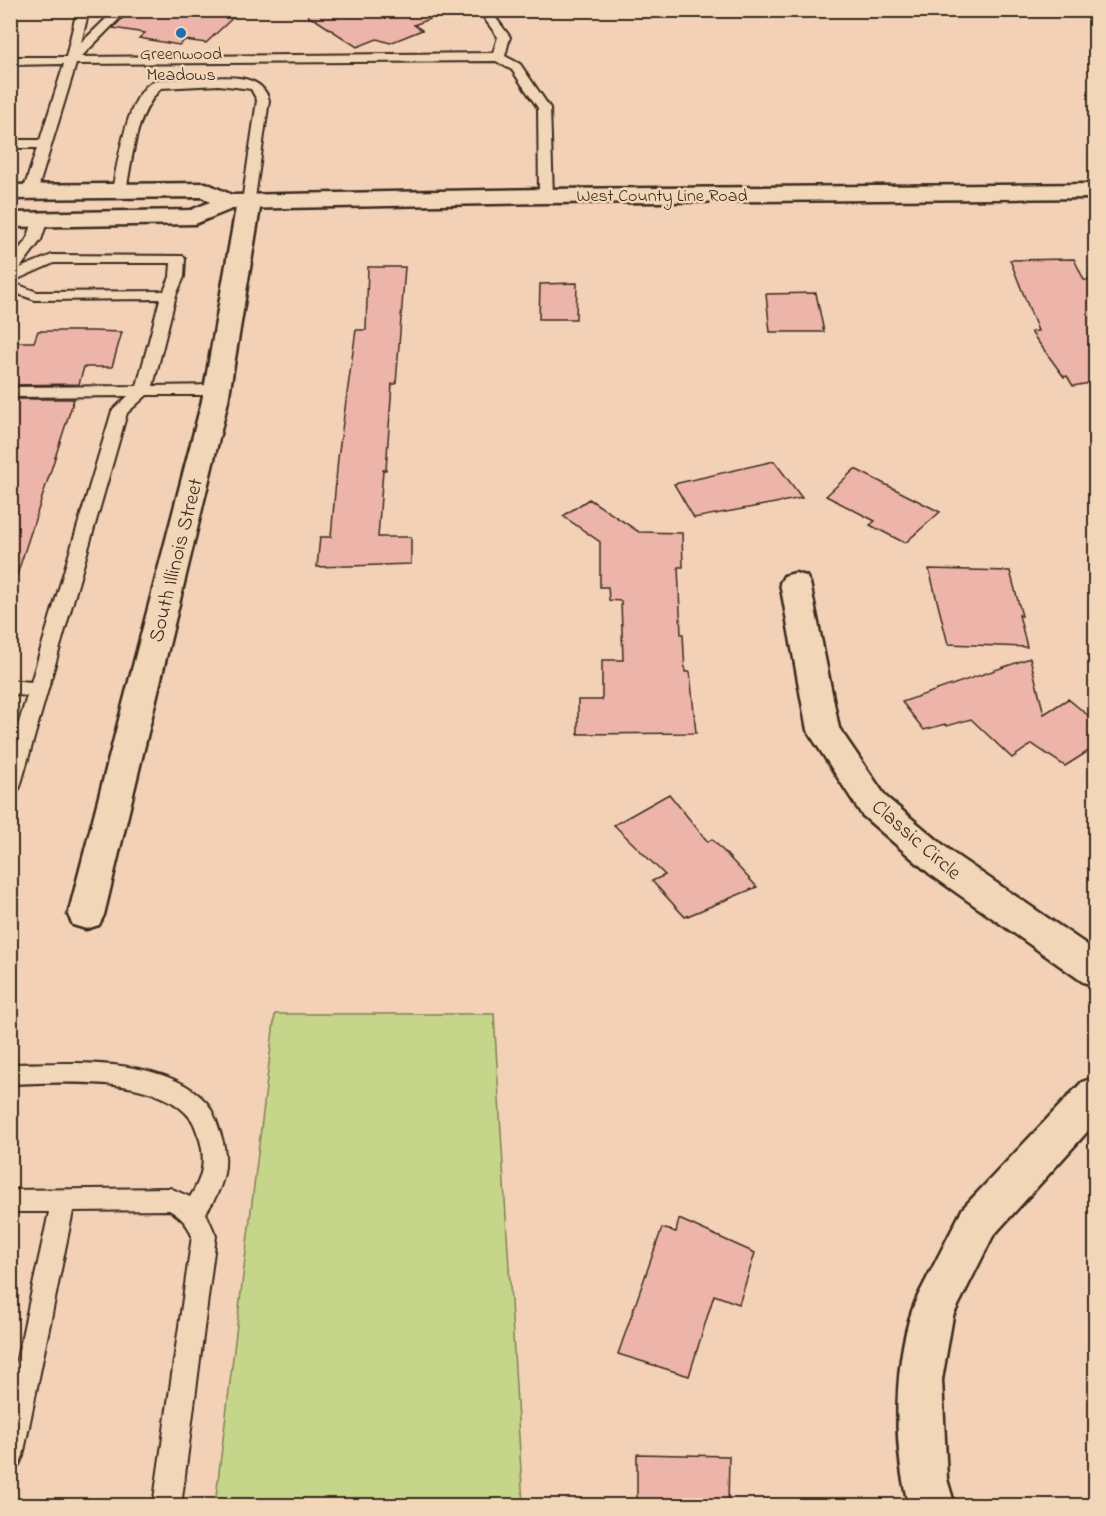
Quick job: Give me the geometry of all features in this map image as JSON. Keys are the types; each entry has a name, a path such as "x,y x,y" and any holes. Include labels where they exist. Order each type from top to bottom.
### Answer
{"street":[{"name":"West County Line Road","path":"20,192 206,190 238,202"},
{"name":"West County Line Road","path":"10,220 195,217 238,202 546,196 1095,191"},
{"name":"South Illinois Street","path":"86,915 217,390 238,202"},
{"name":"Classic Circle","path":"795,583 823,730 874,806 942,864 1095,971"},
{"path":"932,1506 924,1479 920,1380 932,1313 978,1222 1095,1094"}],"lane":[{"path":"20,192 45,144 71,60 83,10"},
{"path":"71,60 122,10"},
{"path":"484,10 504,37 498,57"},
{"path":"10,61 498,57 516,67 543,108 546,196"},
{"path":"119,191 138,107 146,93 157,84 233,83 254,86 260,91 263,100 238,202"},
{"path":"10,144 45,144"},
{"path":"10,271 34,240 41,219"},
{"path":"10,278 52,259 178,259 177,277 169,295 144,390 120,411 10,787"},
{"path":"10,286 35,296 169,295"},
{"path":"10,392 217,390"},
{"path":"10,687 39,690"},
{"path":"10,1074 93,1073 156,1083 183,1096 199,1110 215,1149 216,1168 211,1184 193,1212"},
{"path":"10,1202 170,1199 184,1204 199,1220 204,1236 167,1506"},
{"path":"10,1456 63,1201"}],"green space":[{"path":"275,1014 494,1014 523,1505 215,1505"}],"building":[{"name":"Greenwood Meadows","path":"130,10 241,10 206,43 185,40 179,45 139,38 145,33 113,28"},
{"path":"302,10 445,10 445,13 414,25 422,30 390,43 377,39 357,47 308,17 309,15"},
{"path":"1074,259 1084,280 1095,280 1095,382 1073,386 1031,332 1038,331 1010,260"},
{"path":"368,267 405,267 396,384 392,384 386,470 383,470 378,537 411,537 411,564 317,567 320,537 331,537 338,458 356,330 366,330"},
{"path":"577,283 576,319 539,319 540,284"},
{"path":"816,293 824,332 770,332 766,294"},
{"path":"38,331 122,332 112,367 84,367 79,384 10,385 10,342 34,342"},
{"path":"10,399 74,399 17,575 10,574"},
{"path":"774,461 802,498 694,518 674,484"},
{"path":"855,469 940,512 905,543 870,525 875,521 826,496"},
{"path":"589,499 639,532 682,533 683,567 678,567 681,634 683,634 685,672 690,672 696,733 578,734 578,700 602,700 602,660 623,660 621,601 609,600 608,587 600,587 600,542 563,516"},
{"path":"929,569 1010,571 1022,616 1019,615 1027,647 948,644"},
{"path":"1030,658 1044,714 1068,699 1095,721 1095,747 1065,766 1032,744 1012,758 971,719 924,730 902,702"},
{"path":"669,794 708,842 712,839 757,887 685,917 652,881 665,875 614,825"},
{"path":"679,1219 755,1253 739,1304 714,1295 689,1376 618,1354 662,1228 676,1232"},
{"path":"637,1454 729,1456 728,1506 637,1506"}],"place":[{"name":"Greenwood Meadows","path":"181,33"}]}
